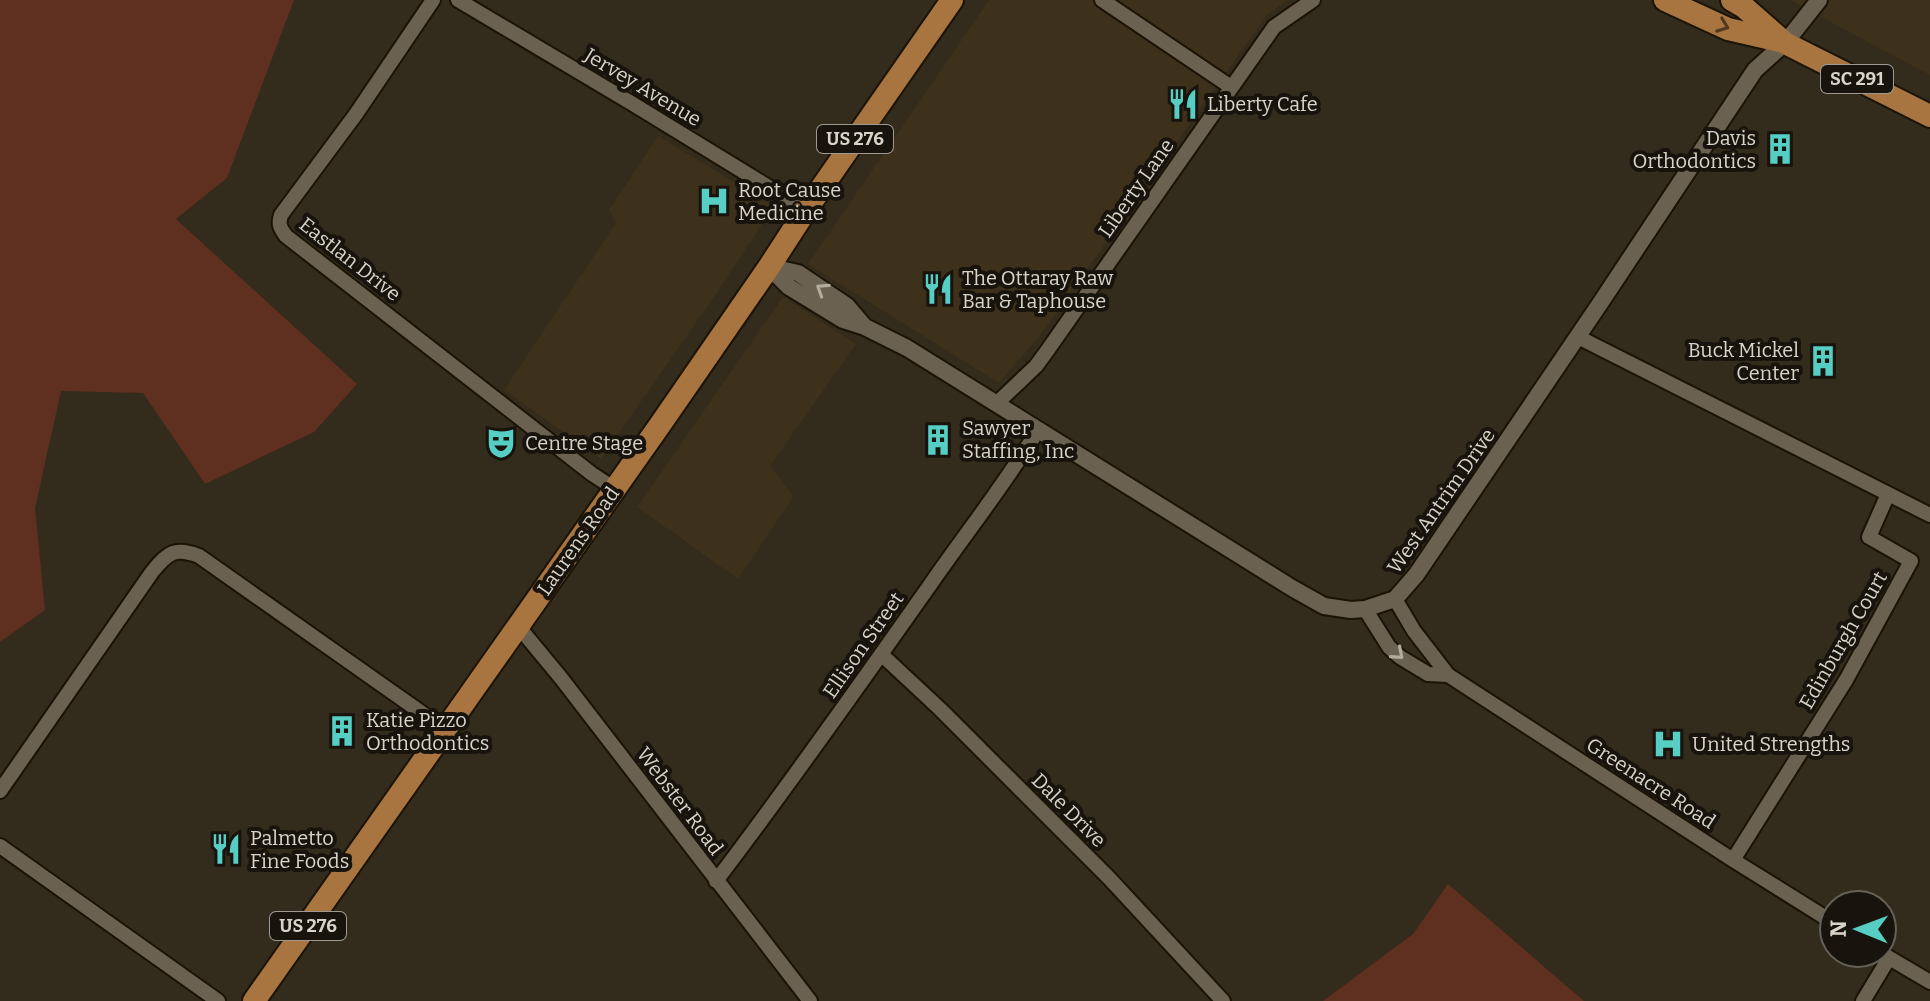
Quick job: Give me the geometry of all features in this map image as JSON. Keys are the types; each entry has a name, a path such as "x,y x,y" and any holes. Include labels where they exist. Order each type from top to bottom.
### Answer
{"main road":[{"name":"Laurens Road","path":"254,1001 615,489 952,0"},
{"name":"SC 291","path":"1665,0 1728,29 1785,43 1930,116"},
{"name":"SC 291","path":"1732,0 1785,43"}],"street":[{"name":"Eastlan Drive","path":"433,0 356,114 281,215 280,228 286,236 615,489"},
{"name":"Jervey Avenue","path":"458,0 806,210"},
{"path":"1102,0 1231,87"},
{"name":"Liberty Lane","path":"996,404 1036,366 1274,27 1313,0"},
{"name":"West Antrim Drive","path":"769,267 789,287 843,320 865,327 907,348 1315,601 1324,606 1365,609 1395,599 1416,575 1755,70 1785,43 1819,0"},
{"path":"1578,337 1930,515"},
{"name":"Ellison Street","path":"716,881 783,793 1016,466 1038,430"},
{"name":"Edinburgh Court","path":"1733,860 1846,680 1911,561 1869,537 1888,494"},
{"path":"0,791 152,572 164,557 173,552 185,551 199,556 446,730"},
{"name":"Greenacre Road","path":"1395,599 1414,631 1448,675 1818,913"},
{"name":"Greenacre Road","path":"1365,609 1389,647 1400,657 1428,674 1448,675"},
{"name":"Webster Road","path":"518,626 810,1001"},
{"name":"Dale Drive","path":"881,654 1098,867 1223,1001"},
{"path":"0,846 218,1001"},
{"path":"1898,963 1930,982"},
{"path":"1863,1001 1878,969"}],"shaded area":[{"path":"0,0 294,0 227,178 176,219 357,384 314,432 205,484 143,393 61,391 35,508 45,610 0,642"},
{"path":"989,0 1288,0 1266,16 1042,333 999,383 808,264"},
{"path":"1791,0 1930,0 1930,75 1817,15"},
{"path":"658,136 774,206 601,459 504,390 616,223 609,210"},
{"path":"783,297 856,344 770,466 794,496 738,579 637,507"},
{"path":"1448,884 1584,1001 1323,1001 1413,934"}],"place":[{"name":"Liberty Cafe","path":"1183,104"},
{"name":"Davis Orthodontics","path":"1780,149"},
{"name":"Root Cause Medicine","path":"714,201"},
{"name":"The Ottaray Raw Bar & Taphouse","path":"938,289"},
{"name":"Buck Mickel Center","path":"1823,361"},
{"name":"Sawyer Staffing, Inc","path":"938,440"},
{"name":"Centre Stage","path":"501,443"},
{"name":"Katie Pizzo Orthodontics","path":"342,731"},
{"name":"United Strengths","path":"1668,744"},
{"name":"Palmetto Fine Foods","path":"226,849"}]}
